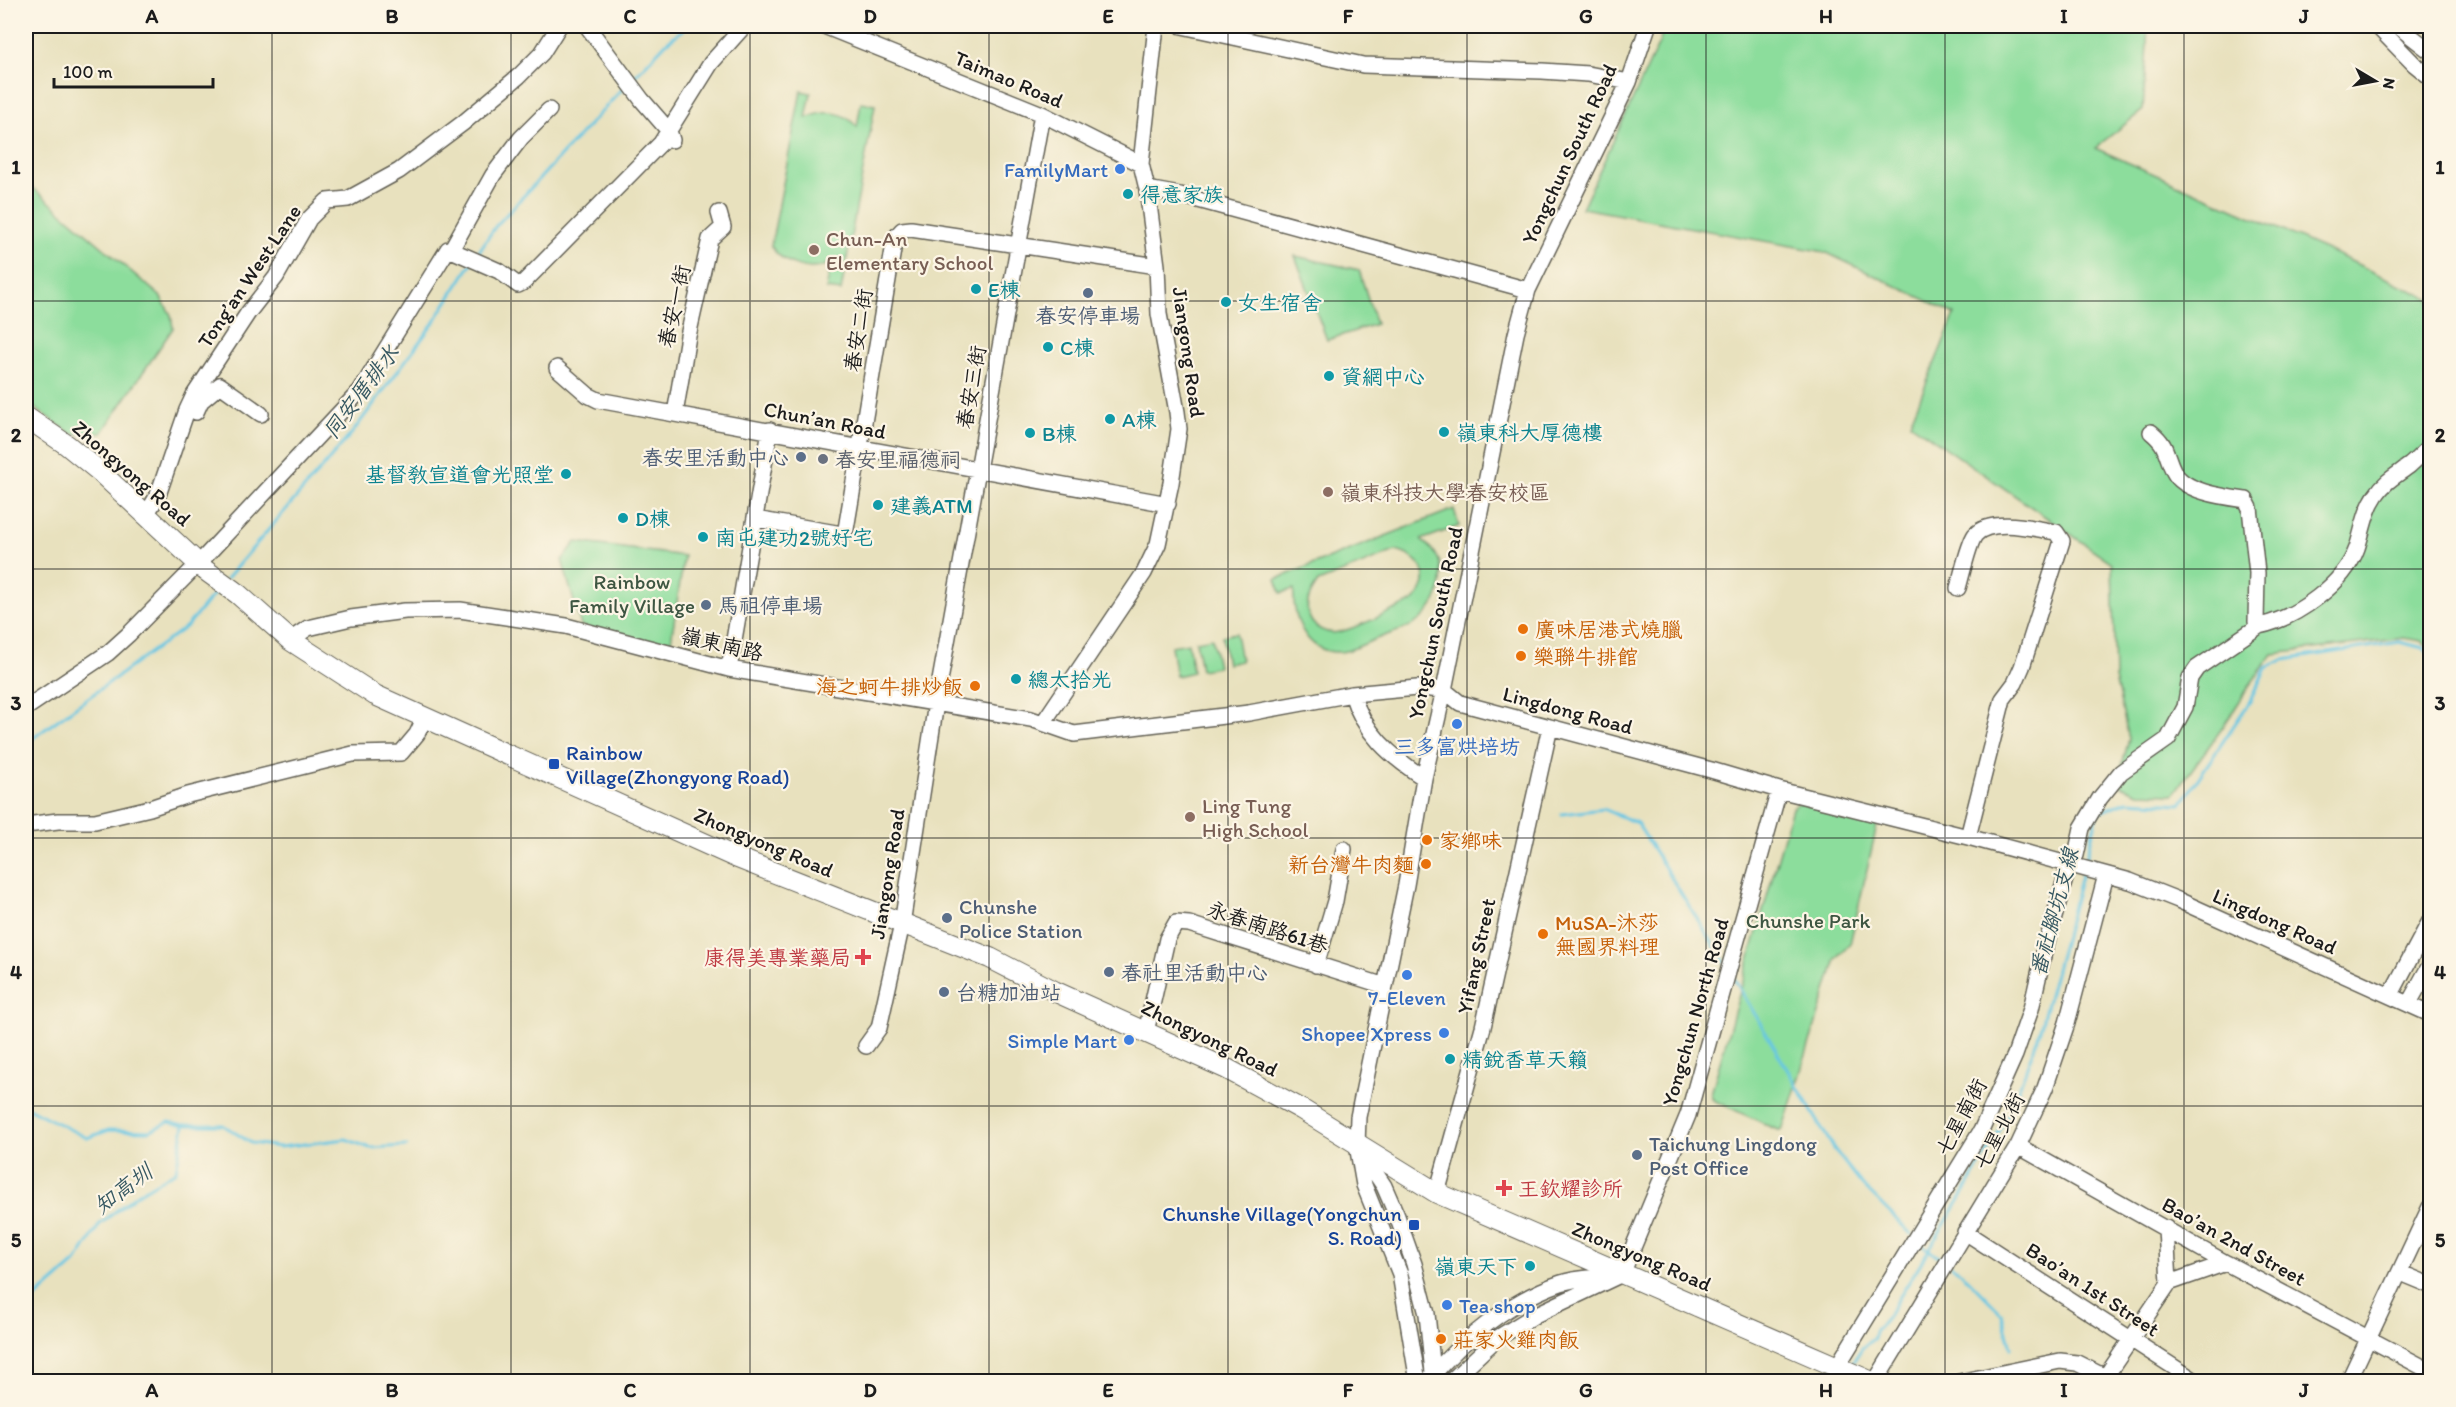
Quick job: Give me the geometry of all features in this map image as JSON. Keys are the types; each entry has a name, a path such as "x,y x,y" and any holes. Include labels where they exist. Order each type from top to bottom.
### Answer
{"main road":[{"name":"Zhongyong Road","path":"26,417 67,445 201,567 235,592 290,640 319,657 361,687 424,719 735,857 990,958 1054,991 1227,1069 1301,1109 1437,1193 1870,1380"}],"street":[{"name":"Tong’an West Lane","path":"146,515 158,495 194,395 248,313 276,277 309,219 327,201 348,199 399,171 462,123 519,76 542,53 559,26"},
{"path":"587,26 670,135"},
{"path":"26,708 108,653 201,567 360,391 448,249 499,271 518,285 524,282 670,135 711,63 744,26"},
{"name":"Taimao Road","path":"824,26 1042,114 1141,164"},
{"name":"Jiangong Road","path":"1043,723 1144,573 1158,544 1168,504 1179,429 1160,314 1157,266 1147,189 1141,164 1156,26"},
{"path":"1182,26 1363,65 1542,71 1588,74 1629,82"},
{"name":"Yongchun South Road","path":"1418,1382 1400,1274 1364,1185 1357,1145 1358,1117 1406,885 1424,778 1499,416 1528,290 1629,82 1647,26"},
{"path":"2377,26 2430,77"},
{"path":"2398,26 2430,51"},
{"path":"454,251 493,175 521,138 549,110"},
{"name":"春安三街","path":"936,704 1042,114"},
{"path":"1147,189 1180,195 1528,290"},
{"name":"春安一街","path":"675,414 688,336 710,239 723,227 718,213"},
{"name":"春安二街","path":"755,519 842,534 846,529 895,238 902,230 911,229 1157,266"},
{"name":"Chun’an Road","path":"556,368 597,400 1168,504"},
{"path":"177,443 186,439 201,401 219,386 261,414"},
{"path":"729,669 770,430"},
{"path":"2151,432 2166,446 2175,475 2184,482 2201,491 2246,500 2250,508 2257,573 2256,622 2259,626"},
{"name":"七星南街","path":"1841,1367 1981,1131 1996,1101 2031,1009 2044,952 2074,867 2082,828 2100,798 2121,772 2168,739 2185,706 2190,678 2197,668 2259,626 2284,617 2331,588 2349,567 2357,548 2367,511 2376,495 2389,479 2411,464 2430,446"},
{"path":"1958,588 1974,536 1982,529 2012,525 2056,532 2062,540 2022,667 2003,699 1968,837"},
{"name":"嶺東南路","path":"290,640 304,629 351,618 405,611 460,610 566,626 729,669 988,711 1043,723"},
{"name":"Lingdong Road","path":"1043,723 1074,734 1249,713 1352,694 1417,688 1444,690 1460,703 1779,790 1968,837 2102,874 2163,894 2430,1014"},
{"path":"1352,694 1358,713 1371,735 1394,757 1424,778"},
{"name":"Jiangong Road","path":"866,1046 879,1028 902,924 936,704"},
{"path":"26,825 58,821 95,821 353,754 401,753 417,734 424,719"},
{"name":"Yifang Street","path":"1437,1193 1482,1027 1550,727"},
{"name":"Yongchun North Road","path":"1622,1274 1688,1115 1779,790"},
{"path":"1316,965 1335,901 1344,849"},
{"name":"七星北街","path":"1870,1380 2018,1146 2045,1088 2067,1023 2102,874"},
{"path":"2390,996 2430,921"},
{"name":"永春南路61巷","path":"1146,1032 1167,939 1176,923 1189,924 1385,986"},
{"path":"2409,1003 2430,965"},
{"path":"1357,1145 1384,1186 1411,1255 1427,1314 1431,1379"},
{"name":"Bao’an 2nd Street","path":"2018,1146 2226,1263 2430,1371"},
{"path":"2348,1382 2430,1207"},
{"path":"1959,1382 2060,1361 2077,1362 2104,1379 2169,1283 2166,1228"},
{"name":"Bao’an 1st Street","path":"1965,1232 2197,1382"},
{"path":"2169,1283 2226,1263"},
{"path":"2401,1273 2430,1285"},
{"path":"1431,1379 1464,1342 1527,1298 1562,1282 1622,1274"},
{"path":"1450,1382 1496,1339 1535,1315 1622,1274"}],"green space":[{"path":"1664,26 2148,26 2143,110 2095,148 2336,254 2430,299 2430,649 2421,641 2404,638 2273,654 2174,794 2138,793 2117,784 2129,739 2115,678 2112,563 1910,423 1955,314 1825,252 1582,208 1660,41"},
{"path":"801,91 811,93 806,118 834,113 846,117 857,127 861,103 875,105 841,291 826,289 832,261 816,268 798,266 783,258 771,246"},
{"path":"26,182 160,296 171,315 173,328 102,433 72,434 26,402"},
{"path":"1295,256 1359,270 1376,324 1327,340"},
{"path":"1454,509 1459,526 1421,540 1432,549 1441,568 1440,588 1436,598 1425,615 1413,625 1403,629 1349,650 1327,651 1317,647 1309,640 1298,622 1294,589 1281,593 1276,579","holes":["1395,551 1413,558 1423,571 1423,586 1412,602 1366,623 1334,633 1317,627 1311,620 1307,607 1318,582"]},
{"name":"Rainbow Family Village","path":"576,542 684,556 670,648 581,626 562,560"},
{"path":"1236,633 1241,661 1227,664 1222,636"},
{"path":"1212,638 1218,667 1201,670 1196,641"},
{"path":"1188,643 1193,672 1176,676 1171,646"},
{"name":"Chunshe Park","path":"1799,803 1878,821 1850,944 1836,959 1783,1128 1780,1131 1713,1100 1711,1094 1792,808"}],"waterway":[{"name":"同安厝排水","path":"633,78 667,42 688,26"},
{"name":"同安厝排水","path":"476,256 495,227 626,85"},
{"name":"同安厝排水","path":"227,578 352,433 432,325 471,264"},
{"name":"同安厝排水","path":"26,743 187,626 219,588"},
{"name":"番社腳坑支線","path":"2085,863 2098,813 2127,801 2181,804 2249,703 2266,668 2283,660 2400,642 2423,648 2430,654"},
{"path":"1562,814 1603,809 1637,823 1725,963"},
{"name":"番社腳坑支線","path":"1851,1365 1862,1348 1874,1338 1875,1332 1888,1316 1967,1188 2010,1112 2038,1037 2082,872"},
{"path":"1733,977 1834,1149 1862,1185 1911,1234"},
{"path":"26,1107 87,1138 109,1130 149,1131 169,1122 184,1125"},
{"name":"知高圳","path":"26,1306 76,1262 100,1224 136,1195 176,1171 184,1125 223,1125 251,1143 280,1147 346,1139 370,1148 407,1146"},
{"name":"番社腳坑支線","path":"1920,1243 1943,1261"},
{"path":"1951,1266 1962,1273 2002,1314 2011,1348"}],"place":[{"name":"FamilyMart","path":"1120,169"},
{"name":"得意家族","path":"1128,194"},
{"name":"Chun-An Elementary School","path":"814,250"},
{"name":"E棟","path":"976,289"},
{"name":"春安停車場","path":"1088,293"},
{"name":"女生宿舍","path":"1226,302"},
{"name":"C棟","path":"1048,347"},
{"name":"資網中心","path":"1329,376"},
{"name":"A棟","path":"1110,419"},
{"name":"嶺東科大厚德樓","path":"1444,432"},
{"name":"B棟","path":"1030,433"},
{"name":"春安里活動中心","path":"801,457"},
{"name":"春安里福德祠","path":"823,459"},
{"name":"基督教宣道會光照堂","path":"566,474"},
{"name":"嶺東科技大學春安校區","path":"1328,492"},
{"name":"建義ATM","path":"878,505"},
{"name":"D棟","path":"623,518"},
{"name":"南屯建功2號好宅","path":"703,537"},
{"name":"馬祖停車場","path":"706,605"},
{"name":"廣味居港式燒臘","path":"1523,629"},
{"name":"樂聯牛排館","path":"1521,656"},
{"name":"總太拾光","path":"1016,679"},
{"name":"海之蚵牛排炒飯","path":"975,686"},
{"name":"三多富烘培坊","path":"1457,724"},
{"name":"Rainbow Village(Zhongyong Road)","path":"554,764"},
{"name":"Ling Tung High School","path":"1190,817"},
{"name":"家鄉味","path":"1427,840"},
{"name":"新台灣牛肉麵","path":"1426,864"},
{"name":"Chunshe Police Station","path":"947,918"},
{"name":"MuSA-沐莎 無國界料理","path":"1543,934"},
{"name":"康得美專業藥局","path":"863,957"},
{"name":"春社里活動中心","path":"1109,972"},
{"name":"7-Eleven","path":"1407,975"},
{"name":"台糖加油站","path":"944,992"},
{"name":"Shopee Xpress","path":"1444,1033"},
{"name":"Simple Mart","path":"1129,1040"},
{"name":"精銳香草天籟","path":"1450,1059"},
{"name":"Taichung Lingdong Post Office","path":"1637,1155"},
{"name":"王欽耀診所","path":"1504,1188"},
{"name":"Chunshe Village(Yongchun S. Road)","path":"1414,1225"},
{"name":"嶺東天下","path":"1530,1266"},
{"name":"Tea shop","path":"1447,1305"},
{"name":"莊家火雞肉飯","path":"1441,1339"}]}
